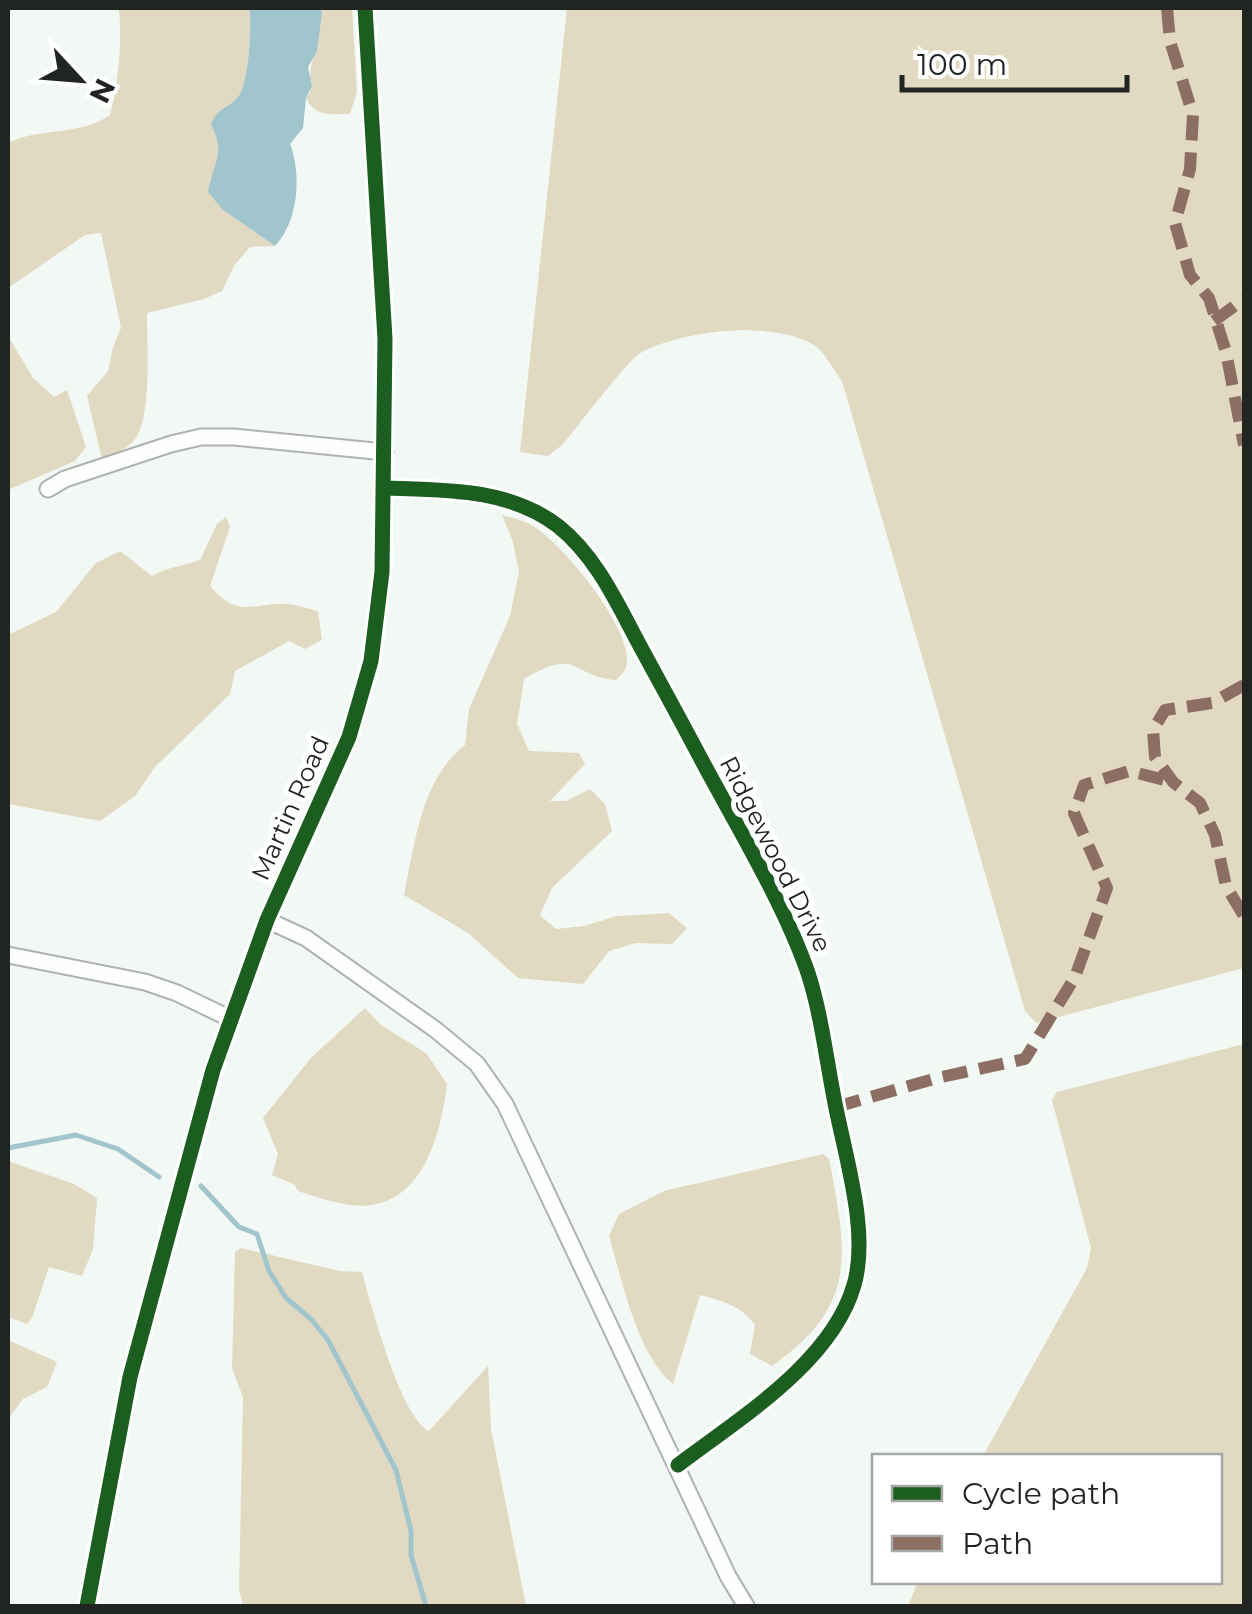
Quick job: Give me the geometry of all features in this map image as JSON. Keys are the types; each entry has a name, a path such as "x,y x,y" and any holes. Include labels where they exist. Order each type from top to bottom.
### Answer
{"street":[{"name":"Martin Road","path":"86,1606 130,1377 185,1168 231,1019 267,920 349,738 375,636 382,572 384,338 365,8"},
{"path":"48,489 65,479 190,439 234,437 385,452"},
{"name":"Ridgewood Drive","path":"384,488 464,492 511,501 540,514 584,554 615,599 677,714 807,970 858,1228 857,1275 837,1326 810,1357 751,1410 678,1466"},
{"path":"267,920 306,938 477,1064 505,1104 728,1576 746,1606"},
{"path":"8,955 142,981 177,992 231,1019"}],"shaded area":[{"path":"119,8 249,8 245,79 239,96 211,125 218,153 209,181 223,210 275,246 250,247 234,266 222,291 147,313 147,379 140,429 128,446 102,459 87,396 108,371 121,328 101,233 85,235 8,288 8,143 86,126 110,115 119,61"},
{"path":"320,8 352,8 357,92 350,114 319,111 306,98 310,92"},
{"path":"567,8 1244,8 1244,968 1036,1023 1025,1011 842,381 814,345 796,337 752,330 704,334 660,344 635,358 562,445 548,456 520,452"},
{"path":"8,336 33,378 54,397 67,390 86,447 75,461 8,490"},
{"path":"502,515 531,525 576,566 617,627 627,661 616,680 565,664 542,669 524,679 517,724 529,751 579,753 585,764 550,801 566,801 590,789 605,804 612,831 552,888 540,915 556,929 617,916 669,913 687,928 672,944 636,943 609,951 583,984 518,978 468,933 404,895 429,794 438,775 465,745 469,709 510,616 519,572"},
{"path":"226,517 230,527 210,586 237,606 290,604 318,611 322,640 305,649 289,641 235,671 230,694 155,767 135,796 100,821 8,804 8,635 56,612 96,563 120,551 152,576 200,560 217,524"},
{"path":"365,1008 381,1025 426,1053 447,1084 438,1129 421,1171 390,1199 369,1205 344,1204 298,1191 295,1185 272,1175 278,1154 263,1118 311,1058"},
{"path":"1244,1044 1244,1606 908,1606 917,1584 1222,1584 1222,1454 984,1454 1087,1268 1091,1248 1052,1100 1057,1092"},
{"path":"823,1154 829,1159 842,1250 833,1298 820,1321 772,1366 750,1354 755,1325 744,1313 700,1295 673,1384 650,1355 625,1295 609,1236 619,1214 664,1191"},
{"path":"8,1161 74,1184 97,1198 93,1249 82,1276 49,1267 27,1324 8,1317"},
{"path":"241,1248 340,1271 362,1272 398,1384 418,1422 429,1431 488,1366 491,1429 526,1606 243,1606 239,1589 243,1397 232,1368 235,1252"},
{"path":"8,1340 57,1362 47,1387 23,1399 8,1419"}],"water":[{"path":"249,8 320,8 322,13 317,51 308,67 312,86 306,98 303,128 290,144 296,170 296,198 289,224 275,246 223,210 208,192 218,152 211,125 216,115 238,97 245,80"}],"waterway":[{"path":"8,1148 76,1135 118,1149 159,1177"},
{"path":"201,1186 239,1227 257,1234 269,1271 286,1298 328,1340 396,1470 411,1531 411,1555 426,1606"}],"marked path":[{"path":"1167,8 1170,41 1193,115 1190,169 1175,223 1190,275 1209,298 1226,352 1244,445"},
{"path":"1214,321 1244,299"},
{"path":"1244,685 1212,703 1165,710 1153,730 1155,757 1173,782 1200,803 1215,835 1226,886 1244,916"},
{"path":"836,1107 937,1078 1025,1059 1075,977 1107,888 1074,813 1084,785 1129,771 1173,782"}],"cycle path":[{"path":"87,1606 130,1377 213,1070 267,920 349,737 371,661 382,572 385,339 365,8"},
{"path":"385,488 475,494 519,504 558,526 584,551 614,597 758,864 808,973 854,1192 859,1241 854,1285 843,1313 805,1363 755,1408 678,1465"}]}
